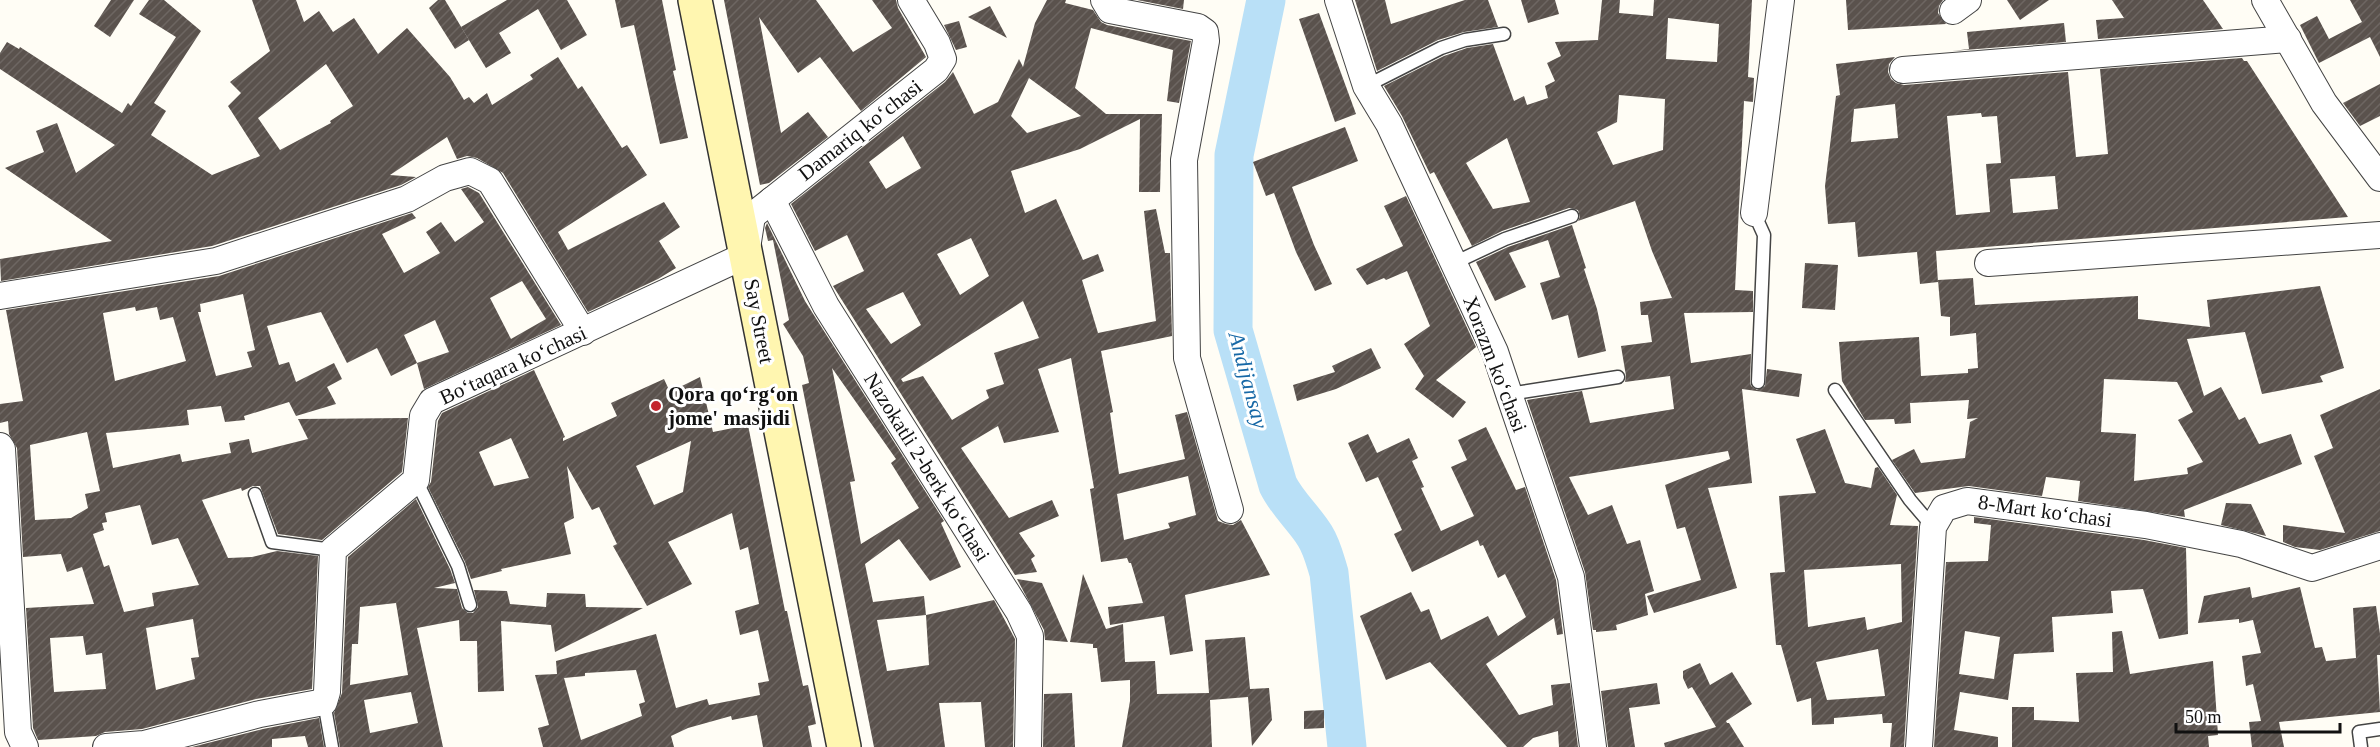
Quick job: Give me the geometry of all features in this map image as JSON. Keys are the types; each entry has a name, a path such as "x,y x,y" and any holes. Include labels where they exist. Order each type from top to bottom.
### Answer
{"main road":[{"name":"Say Street","path":"695,0 844,747"}],"street":[{"name":"Damariq koʻchasi","path":"746,255 752,216 936,70 943,60 937,43 911,0"},
{"path":"1104,0 1110,10 1198,27 1204,32 1206,41 1184,160 1187,358 1230,510"},
{"name":"Xorazm koʻchasi","path":"1338,0 1366,86 1389,124 1495,352 1571,577 1593,747"},
{"path":"1754,213 1781,0"},
{"path":"2265,0 2325,103 2380,178"},
{"path":"1903,70 2288,39"},
{"path":"0,296 216,261 407,199 445,178 470,171 490,182 583,332"},
{"name":"Nazokatli 2-berk koʻchasi","path":"772,201 826,306 1019,612 1030,636 1028,747"},
{"path":"1988,263 2380,235"},
{"name":"Boʻtaqara koʻchasi","path":"416,480 423,416 432,401 746,255"},
{"path":"0,446 2,449 6,633 18,732 26,747"},
{"path":"106,747 144,744 260,714 324,702 327,692 333,550 416,480"},
{"name":"8-Mart koʻchasi","path":"1932,527 1944,508 1966,501 2146,525 2241,544 2312,568 2380,546"},
{"path":"1919,747 1932,527"}],"lane":[{"path":"1366,86 1441,48 1465,40 1504,34"},
{"path":"1754,213 1764,234 1758,382"},
{"path":"1454,263 1505,239 1572,216"},
{"path":"1509,394 1618,377"},
{"path":"1835,390 1910,500 1932,527"},
{"path":"416,480 458,566 470,605"},
{"path":"255,494 272,542 333,550"},
{"path":"324,702 332,747"},
{"path":"2361,747 2359,732 2380,729"}],"building":[{"path":"111,0 134,0 110,37 94,26"},
{"path":"149,0 164,0 201,31 154,103 166,111 151,135 212,175 260,156 228,106 241,93 230,82 270,51 252,0 296,0 304,22 319,11 333,32 354,18 378,54 407,28 450,77 464,100 469,97 474,103 487,93 492,105 533,79 530,75 558,57 578,89 582,86 622,148 627,145 647,175 558,232 568,250 664,202 680,227 659,241 676,268 588,312 503,173 477,158 467,156 457,159 447,137 390,175 416,177 401,185 212,246 1,281 0,259 112,241 5,168 44,152 36,131 57,123 76,173 115,145 0,69 0,53 7,42 19,49 20,47 122,113 128,103 131,106 176,37 139,14","holes":["326,64 353,106 330,121 331,123 280,150 258,118"]},
{"path":"438,0 445,0 469,40 455,49 429,8"},
{"path":"507,0 567,0 587,35 561,50 538,9 499,33 511,53 486,68 461,27"},
{"path":"615,0 662,0 676,70 673,71 688,138 660,144 634,25 621,28"},
{"path":"724,0 816,0 853,52 892,28 872,0 896,0 898,8 926,57 861,111 820,57 798,73 759,17 781,133 808,112 828,137 769,183 760,185"},
{"path":"1047,0 1066,0 1065,3 1093,10 1101,22 1107,25 1191,41 1179,103 1167,101 1173,50 1091,28 1075,88 1106,114 1162,114 1160,192 1139,192 1140,119 1080,149 1011,171 1025,213 1056,199 1083,260 1098,254 1104,271 1082,280 1098,333 1156,321 1144,211 1156,209 1165,253 1170,253 1172,336 1101,351 1113,412 1110,413 1119,474 1185,459 1175,415 1187,412 1218,521 1233,525 1241,520 1270,575 1185,595 1193,651 1170,655 1164,616 1110,625 1108,607 1143,603 1131,563 1127,558 1101,562 1090,489 1094,488 1071,358 1038,369 1059,432 1004,443 998,426 961,448 1009,518 1052,500 1059,516 1019,533 1035,556 1031,559 1037,572 1015,575 833,286 864,271 847,235 815,251 791,204 945,82 953,72 974,114 998,102 1019,59 1023,67 1035,23","holes":["1029,78 1081,116 1027,133 1011,116","903,136 921,168 886,189 869,162","971,238 989,276 960,295 937,254","903,292 921,325 891,344 866,309","1023,301 1039,338 994,353 1004,384 986,390 989,398 952,420 923,376 903,382 901,379","1188,476 1196,515 1168,523 1170,528 1124,540 1117,494"]},
{"path":"1137,0 1184,0 1183,9"},
{"path":"1355,0 1385,0 1391,24 1465,0 1488,0 1498,27 1464,32 1438,40 1377,71"},
{"path":"1521,0 1555,0 1559,14 1528,23"},
{"path":"1602,0 1620,0 1619,13 1653,16 1654,0 1752,0 1748,77 1754,78 1753,102 1744,101 1735,290 1753,291 1753,312 1684,313 1691,363 1751,354 1750,382 1751,386 1757,390 1765,386 1767,369 1802,374 1799,397 1742,389 1752,483 1708,488 1737,588 1654,613 1647,596 1701,580 1685,527 1677,529 1665,485 1730,459 1728,451 1569,477 1588,515 1612,505 1627,544 1640,540 1654,591 1645,594 1648,615 1616,625 1617,630 1596,632 1593,630 1585,572 1527,400 1582,391 1590,423 1674,409 1670,376 1625,382 1621,346 1652,342 1648,315 1641,315 1640,302 1672,298 1652,251 1635,201 1578,221 1580,217 1578,210 1569,208 1502,231 1472,246 1434,172 1430,174 1402,116 1384,86 1444,56 1467,48 1493,44 1514,101 1524,96 1527,105 1548,98 1545,86 1555,81 1547,63 1561,56 1555,42 1598,40","holes":["1668,18 1719,24 1717,62 1666,59","1619,95 1665,99 1663,150 1613,165 1597,132 1617,122","1507,138 1530,202 1493,209 1466,163"]},
{"path":"1846,0 1943,0 1938,13 1946,24 1848,30"},
{"path":"2007,0 2049,0 2020,20"},
{"path":"2112,0 2203,0 2223,29 2098,39 2096,20 2124,18"},
{"path":"2350,0 2380,0 2380,57 2370,37 2319,63 2300,25 2317,16 2329,39 2362,22"},
{"path":"990,6 1007,38 968,17"},
{"path":"1319,13 1356,114 1335,122 1299,19"},
{"path":"959,21 967,47 956,50 944,25"},
{"path":"2064,23 2066,42 1952,51 1969,49 1967,32"},
{"path":"1895,57 1889,64 1888,72 1891,79 1904,85 2068,72 2076,157 2108,154 2100,69 2242,58 2247,61 2348,217 1936,251 1938,282 1920,284 1917,252 1858,257 1855,222 1828,224 1825,186 1836,96 1840,95 1836,64","holes":["1895,104 1898,138 1851,142 1854,109","1981,113 1982,117 1997,116 2001,163 1986,164 1990,212 1956,215 1947,116","2055,176 2058,209 2013,213 2010,179"]},
{"path":"2380,84 2380,116 2360,126 2343,103"},
{"path":"1345,127 1358,161 1292,187 1332,284 1315,291 1296,252 1274,193 1266,196 1253,162"},
{"path":"468,187 479,193 561,325 424,389 417,363 391,376 377,348 347,363 321,312 267,326 279,365 289,362 296,382 334,363 342,379 327,387 336,404 296,416 289,402 244,416 245,420 225,422 221,406 187,410 189,425 106,433 113,468 180,454 182,462 231,453 229,443 249,439 252,453 308,439 298,419 408,418 402,472 322,540 278,534 260,486 253,486 242,491 241,488 202,500 228,558 252,557 277,551 318,556 312,689 256,699 142,729 105,732 96,736 38,740 33,728 26,608 94,604 82,567 67,572 61,554 23,557 17,448 9,434 8,421 0,423 0,404 23,401 6,310 219,276 412,213 416,218 382,234 404,273 440,253 426,232 441,222 455,242 484,222 461,189","holes":["522,281 546,319 511,339 490,298","243,294 255,350 247,352 252,367 216,376 198,312 201,312 200,304","135,307 136,311 157,307 160,320 173,317 186,361 115,381 103,313","435,320 449,352 417,363 404,335","87,432 100,491 85,494 88,508 71,518 35,520 30,445","140,505 152,545 178,538 199,585 152,593 154,606 124,612 109,565 104,567 93,534 104,530 102,523 107,522 105,513","193,619 199,657 191,658 195,679 156,690 146,628","83,636 86,655 102,653 106,689 54,692 50,638"]},
{"path":"1406,196 1476,347 1436,380 1466,402 1453,418 1415,389 1424,376 1404,344 1430,326 1407,271 1367,285 1356,269 1403,246 1384,206"},
{"path":"767,223 805,301 944,521 941,523 961,567 930,581 899,539 865,564 873,602 924,596 926,615 994,600 1015,639 1013,747 985,747 981,702 939,703 945,747 874,747 802,385 809,383 803,356 783,324 789,320 773,240 768,241 765,228","holes":["832,368 896,459 891,463 919,508 861,544 850,482 855,481","926,615 929,665 887,671 877,620"]},
{"path":"1572,225 1586,268 1584,269 1597,309 1606,351 1578,358 1568,315 1552,320 1540,283 1560,277 1548,240 1509,253 1526,287 1495,301 1476,262 1508,247"},
{"path":"1805,263 1838,265 1835,310 1802,308"},
{"path":"1973,278 1975,305 2138,296 2138,319 2210,327 2207,300 2320,286 2344,368 2320,376 2323,382 2262,394 2245,332 2187,339 2204,396 2221,387 2239,420 2245,417 2259,444 2291,434 2302,464 2184,510 2185,517 2078,501 2080,481 2046,477 2042,496 1969,486 1915,493 1892,460 1914,449 1921,463 1965,458 1970,422 1978,418 1967,419 1969,400 1910,403 1911,423 1895,424 1894,419 1865,420 1842,381 1839,342 1919,337 1921,376 1968,373 1968,369 1978,368 1976,333 1950,336 1950,317 1941,316 1938,280","holes":["2104,379 2177,382 2193,412 2178,420 2203,462 2187,468 2188,474 2134,481 2136,434 2101,432"]},
{"path":"1371,348 1381,368 1336,389 1297,401 1293,385 1335,372 1332,366"},
{"path":"534,370 565,437 563,441 617,416 611,403 664,379 670,392 700,377 713,432 748,425 785,611 787,611 803,686 808,685 816,724 808,726 812,747 763,747 757,715 732,720 731,716 688,728 671,736 674,747 543,747 538,728 549,725 535,675 557,674 556,661 656,634 676,708 707,699 709,705 760,695 758,683 769,681 758,630 740,635 735,611 759,604 748,547 740,550 732,513 668,542 692,584 647,606 613,546 617,544 599,507 592,510 567,466 574,518 564,523 571,554 501,569 502,571 471,579 428,487 431,482 438,421 442,413","holes":["511,438 529,478 494,486 479,452","691,441 683,492 654,505 636,466","636,670 645,702 639,704 642,716 581,740 564,678 585,676 585,673"]},
{"path":"2380,389 2380,531 2320,550 2295,547 2283,542 2283,525 2345,533 2314,456 2333,448 2320,415"},
{"path":"1486,427 1516,490 1525,487 1556,580 1563,634 1557,635 1554,618 1486,664 1519,715 1553,705 1551,685 1570,683 1578,747 1559,747 1558,731 1533,738 1523,747 1507,747 1430,662 1386,680 1360,616 1411,592 1421,612 1429,609 1441,640 1488,616 1498,636 1526,617 1505,574 1498,578 1483,545 1480,546 1478,540 1412,572 1394,534 1402,530 1378,477 1366,482 1348,443 1368,434 1377,453 1409,438 1418,458 1412,461 1424,487 1421,488 1441,531 1474,516 1451,467 1467,460 1458,440"},
{"path":"1825,429 1845,483 1871,488 1875,468 1878,467 1897,495 1890,525 1918,526 1904,747 1890,747 1892,723 1883,723 1882,714 1834,718 1834,724 1812,725 1811,698 1797,702 1781,645 1776,645 1770,573 1785,572 1779,496 1816,493 1796,439","holes":["1901,564 1902,622 1867,630 1865,617 1808,627 1804,570","1878,649 1885,696 1827,700 1816,662"]},
{"path":"416,499 455,583 434,588 457,589 462,608 468,613 473,613 478,607 474,590 507,591 510,604 546,607 547,593 585,594 586,607 643,608 555,652 551,625 501,621 504,691 478,692 477,641 460,641 459,620 417,628 443,747 340,747 334,713 342,693 348,557","holes":["396,603 408,675 350,685 352,644 358,644 360,607","411,692 418,723 370,733 364,700"]},
{"path":"2226,503 2251,504 2266,536 2221,525"},
{"path":"1974,517 2144,540 2186,548 2188,634 2159,639 2143,589 2111,591 2113,613 2052,617 2054,652 2014,654 2008,700 1960,692 1954,730 1998,737 1998,747 1934,747 1946,562 1988,561 1991,525 1974,523","holes":["1965,631 2000,637 1994,679 1959,674"]},
{"path":"1083,574 1106,629 1123,624 1125,662 1155,661 1157,694 1209,693 1205,640 1245,637 1250,689 1269,688 1272,720 1252,746 1248,697 1210,700 1212,747 1122,747 1130,701 1130,680 1101,682 1097,648 1093,648 1093,644 1070,642"},
{"path":"1017,579 1042,583 1068,642 1045,640 1044,630"},
{"path":"2250,587 2252,598 2300,587 2315,648 2322,647 2326,661 2356,658 2353,608 2376,606 2380,634 2380,655 2377,655 2380,712 2279,722 2284,747 2252,747 2249,722 2261,721 2253,684 2246,686 2242,656 2261,653 2253,620 2239,623 2239,619 2198,623 2204,596"},
{"path":"2122,631 2130,674 2213,661 2218,735 2208,736 2209,747 2012,747 2012,707 2034,707 2034,720 2079,722 2076,673 2113,672 2112,632"},
{"path":"1700,663 1710,685 1732,672 1752,704 1726,721 1744,747 1665,747 1664,743 1716,727 1692,687 1688,689 1683,678 1683,671"},
{"path":"1657,683 1660,704 1629,708 1635,747 1608,747 1601,691"},
{"path":"1072,693 1075,747 1043,747 1044,694"},
{"path":"1324,710 1324,728 1304,729 1304,711"},
{"path":"319,718 324,747 308,747 305,736 272,739 272,747 192,747 263,729"}],"waterway":[{"name":"Andijansay","path":"1266,0 1234,155 1233,330 1278,485 1286,499 1311,529 1329,573 1347,747"}],"place":[{"name":"Qora qoʻrgʻon jome' masjidi","path":"656,406"}]}
